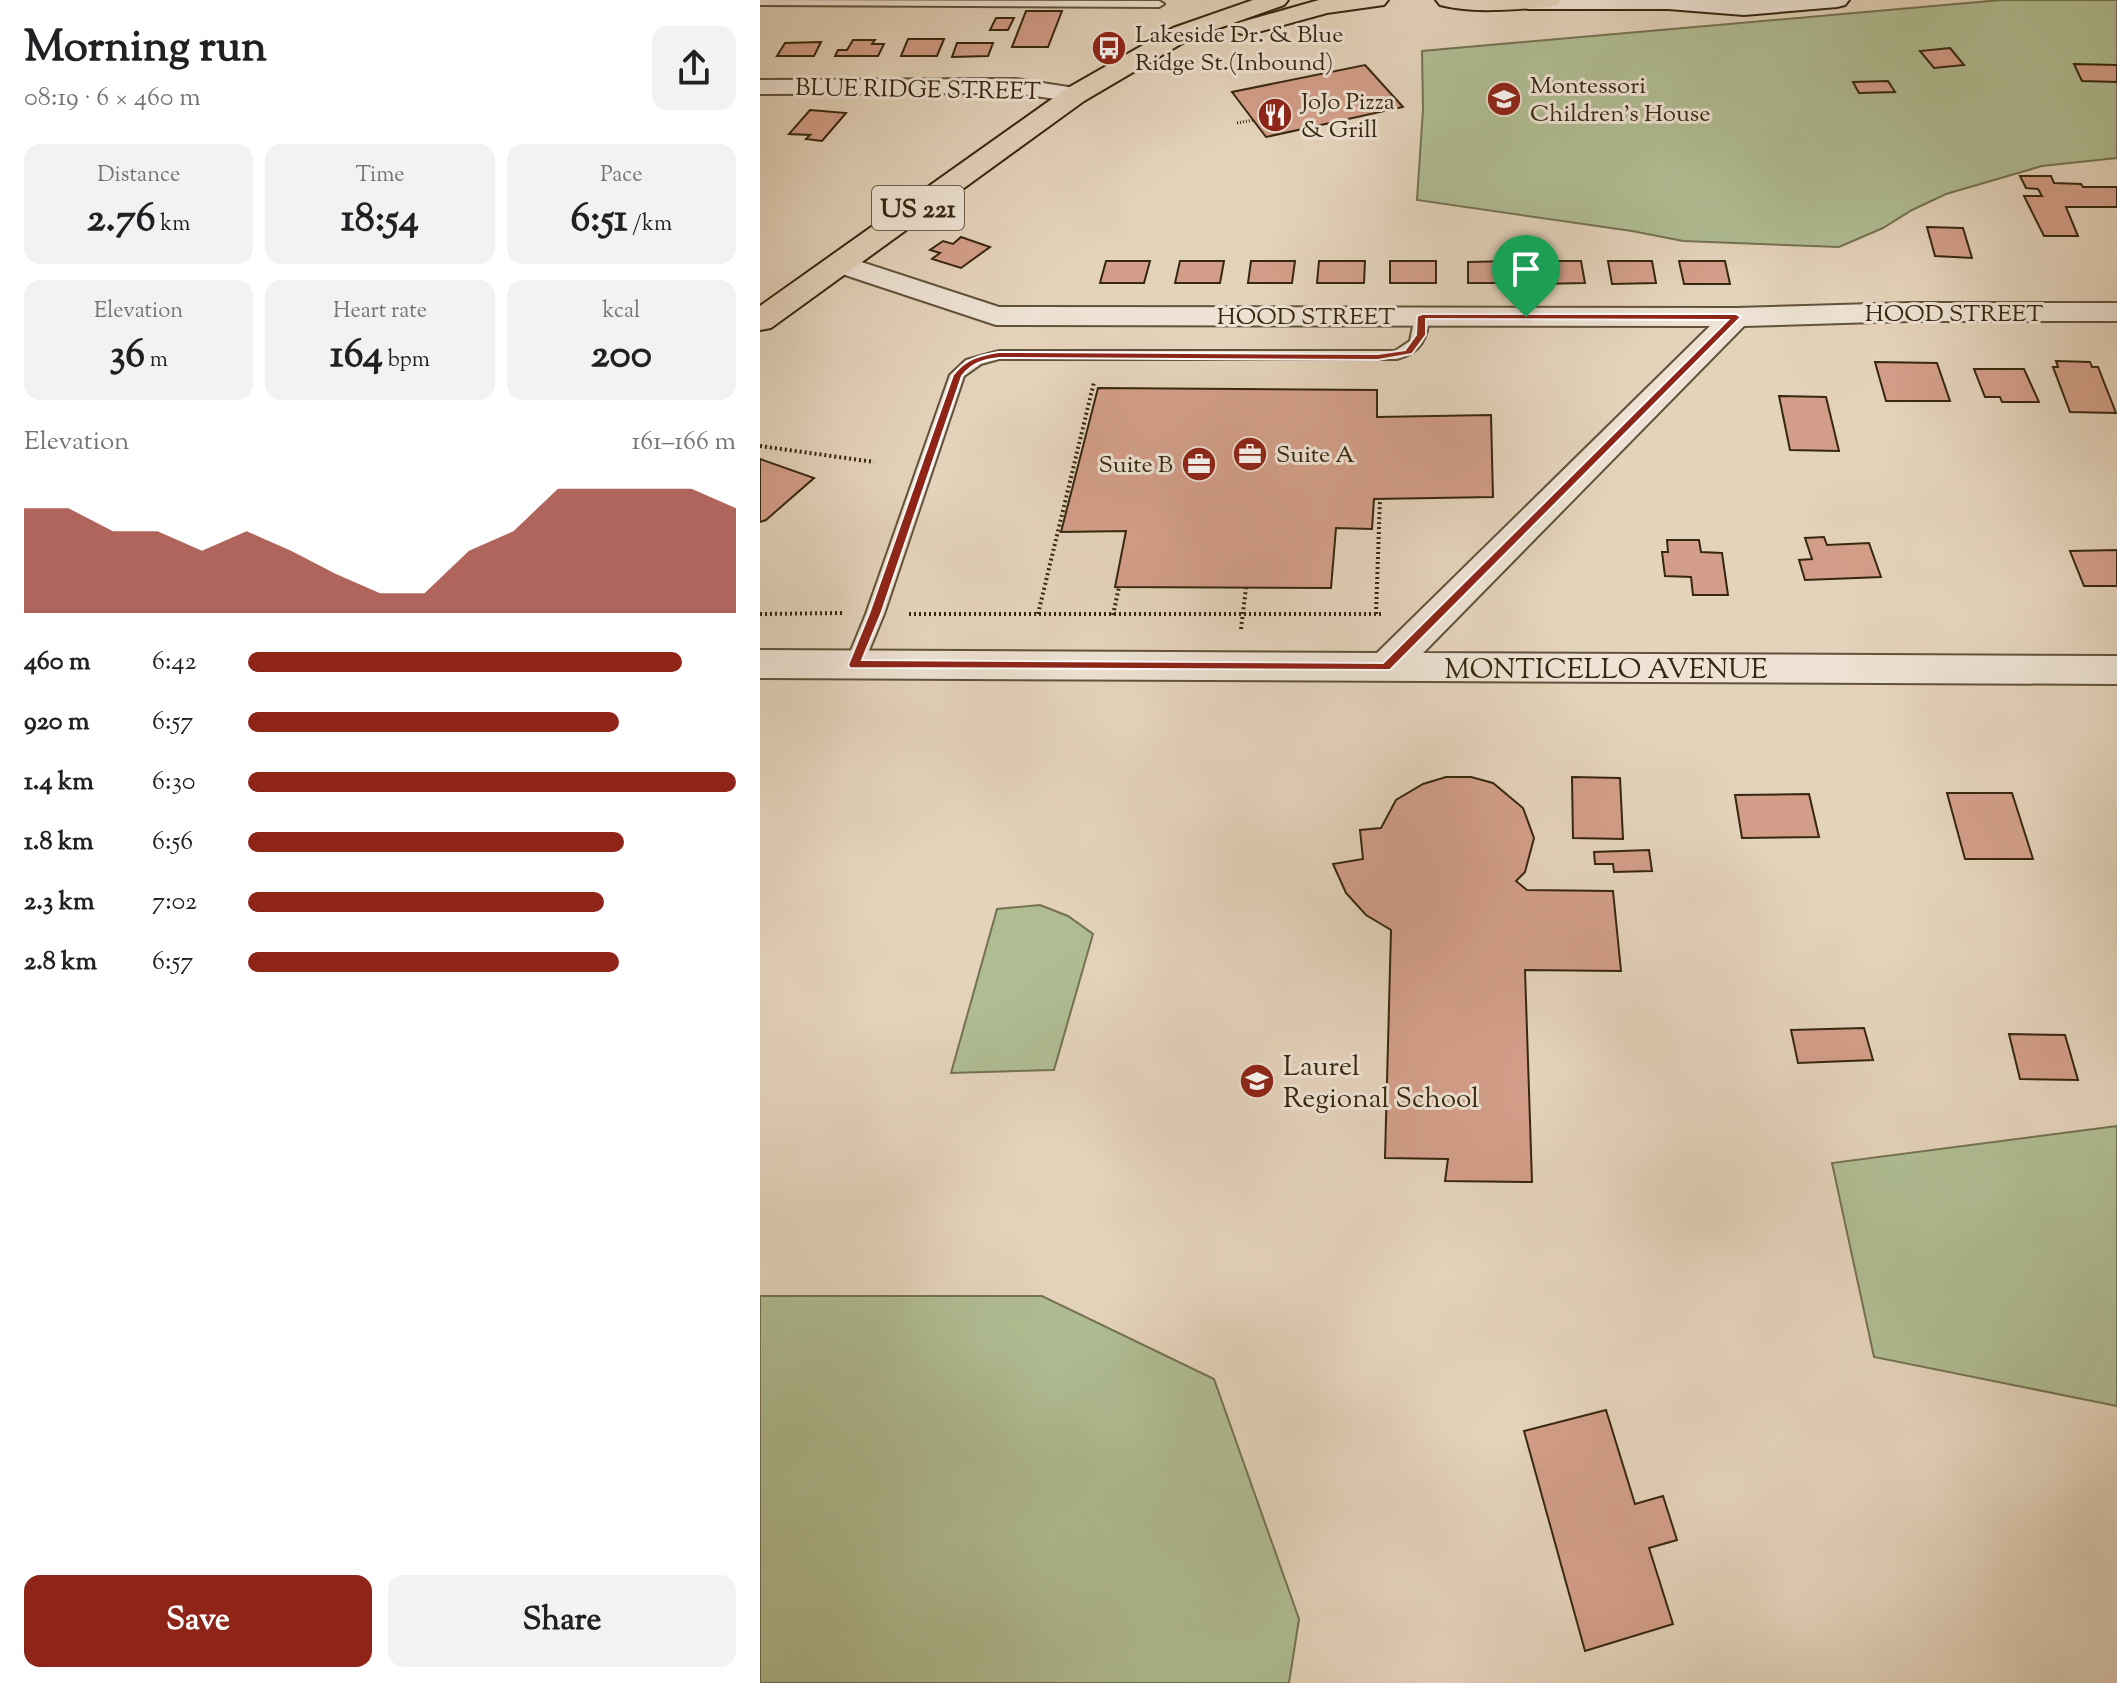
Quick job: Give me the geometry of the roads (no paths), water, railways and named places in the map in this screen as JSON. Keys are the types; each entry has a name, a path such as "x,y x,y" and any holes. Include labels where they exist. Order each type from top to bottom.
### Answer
{"main road":[{"name":"US 221","path":"764,315 1075,95 1182,33 1276,0"},
{"path":"1119,70 1300,11 1349,1 1376,0"},
{"path":"1420,0 1668,2 1744,8 1837,0"}],"street":[{"name":"BLUE RIDGE STREET","path":"760,87 1016,86 1075,95"},
{"name":"HOOD STREET","path":"840,264 996,316 1736,317 1909,312 2117,312"},
{"path":"1386,667 1736,317"},
{"name":"MONTICELLO AVENUE","path":"760,664 2117,670"}],"lane":[{"path":"760,2 1159,4"},
{"path":"854,665 875,614 957,375 965,366 980,358 999,355 1397,355 1409,352 1417,343 1422,316"}],"place":[{"name":"Lakeside Dr. & Blue Ridge St.(Inbound)","path":"1109,48"},
{"name":"Montessori Children's House","path":"1504,99"},
{"name":"JoJo Pizza & Grill","path":"1275,115"},
{"name":"Suite A","path":"1250,454"},
{"name":"Suite B","path":"1199,464"},
{"name":"Laurel Regional School","path":"1257,1081"}]}
